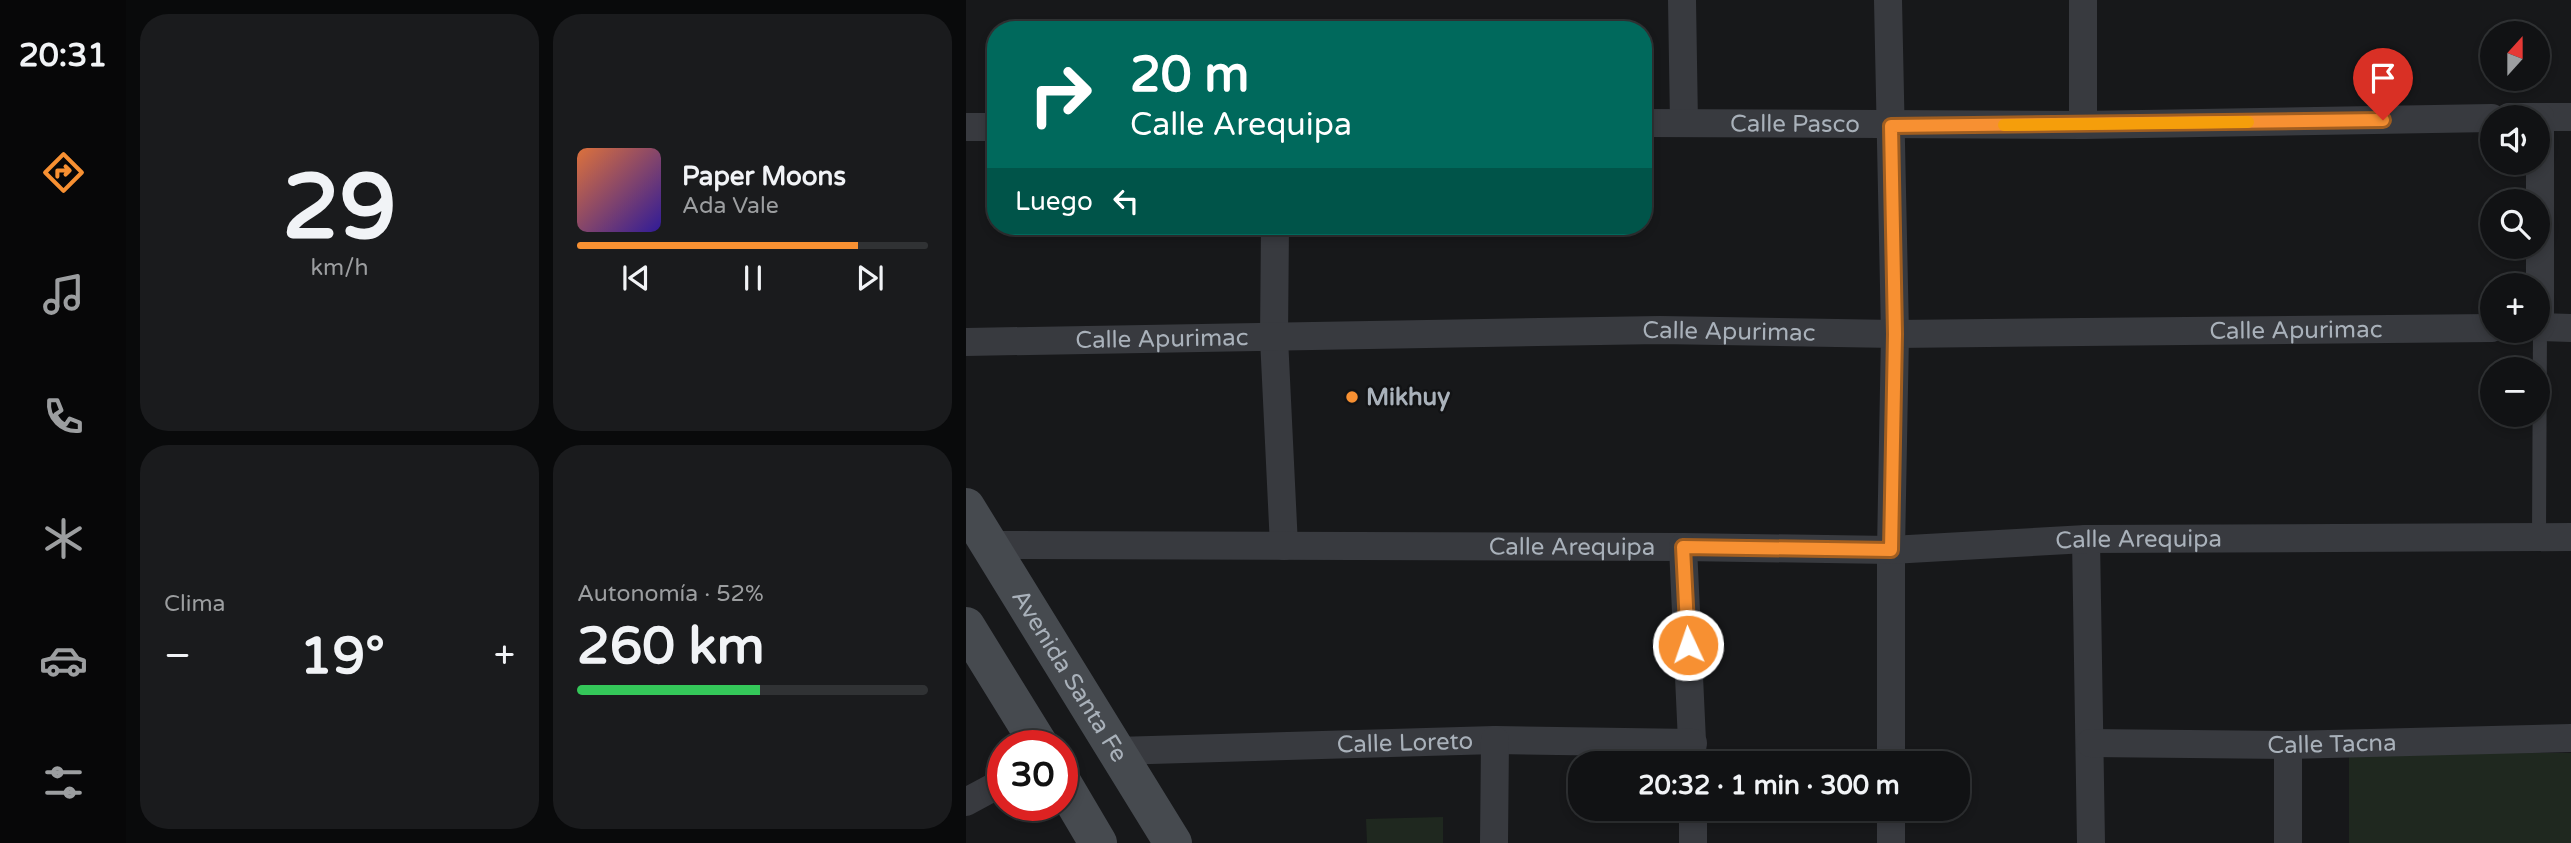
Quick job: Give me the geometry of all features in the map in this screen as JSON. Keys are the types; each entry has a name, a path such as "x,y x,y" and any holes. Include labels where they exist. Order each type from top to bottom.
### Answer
{"main road":[{"name":"Avenida Santa Fe","path":"966,507 1173,843"},
{"path":"966,626 1030,730"},
{"path":"1078,809 1098,843"}],"street":[{"path":"1682,0 1684,123"},
{"path":"1888,0 1895,334 1891,751"},
{"path":"2083,0 2083,125"},
{"path":"2550,117 2571,117"},
{"name":"Calle Pasco","path":"1652,123 2083,125 2480,118"},
{"path":"966,127 987,127"},
{"path":"2539,273 2540,175"},
{"path":"1275,235 1274,338 1284,546"},
{"path":"2550,327 2571,328"},
{"name":"Calle Apurimac","path":"966,341 1660,330 1895,334 2480,328"},
{"name":"Calle Arequipa","path":"991,545 1891,550 2086,539 2571,537"},
{"path":"2086,539 2091,843"},
{"path":"1683,547 1693,751"},
{"name":"Calle Tacna","path":"2090,743 2288,745 2571,738"},
{"path":"1494,843 1495,740"},
{"name":"Calle Loreto","path":"1116,751 1495,740 1663,751"},
{"path":"2288,745 2288,843"},
{"path":"966,802 987,791"},
{"path":"1693,821 1693,843"},
{"path":"1891,821 1891,843"}],"lane":[{"path":"2539,343 2539,537"}],"shaded area":[{"path":"2349,752 2571,753 2571,843 2349,843"},
{"path":"1443,817 1443,843 1367,843 1366,819"}],"slow traffic":[{"path":"2004,125 2248,122"}],"place":[{"name":"Mikhuy","path":"1352,397"}],"route":[{"path":"1688,645 1683,547 1891,550 1895,334 1891,126 2383,120"}]}
